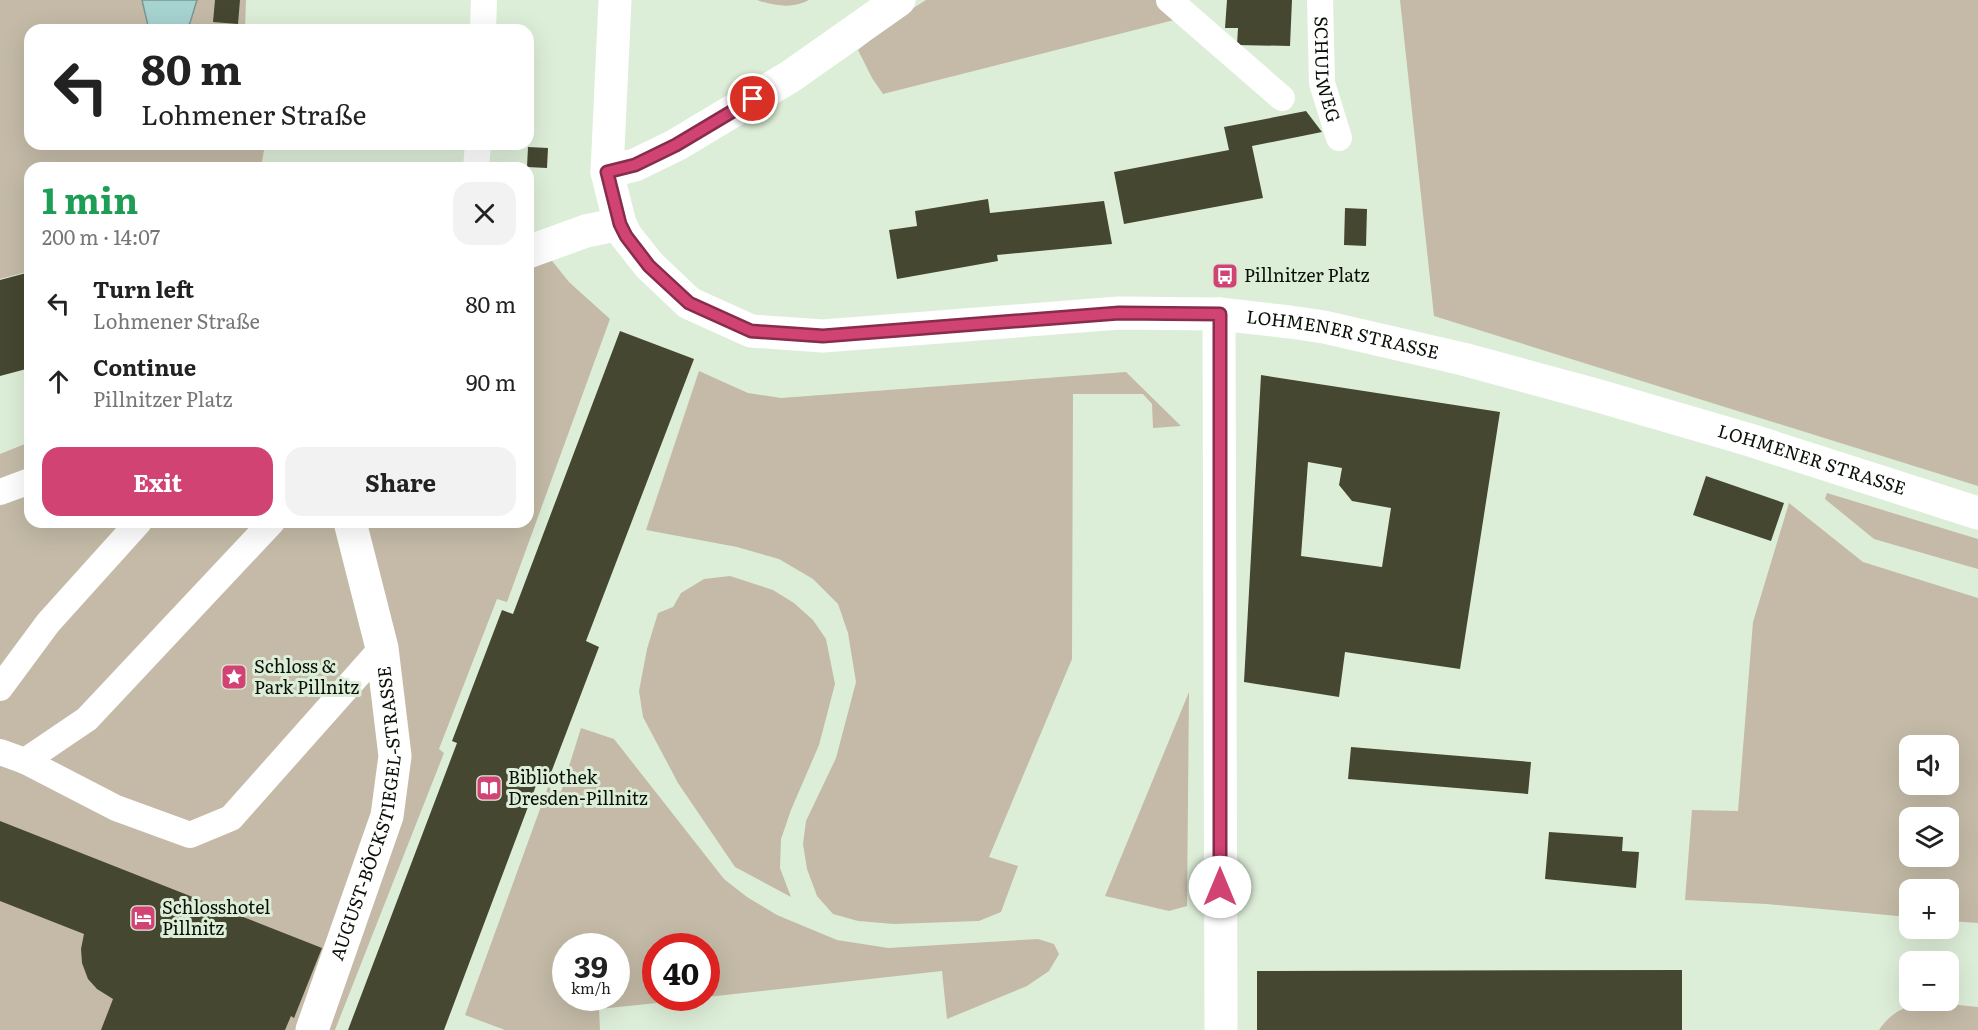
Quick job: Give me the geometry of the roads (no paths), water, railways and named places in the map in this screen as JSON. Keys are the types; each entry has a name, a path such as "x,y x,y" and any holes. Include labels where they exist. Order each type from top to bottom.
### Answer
{"street":[{"path":"534,250 586,231 620,224 607,172 615,0"},
{"path":"607,172 635,165 676,145 791,76 899,0"},
{"name":"LOHMENER STRASSE","path":"620,224 626,236 649,266 689,303 751,331 823,336 1119,313 1220,314 1324,327 1463,359 1750,440 1978,513"},
{"path":"1220,314 1221,1030"},
{"name":"AUGUST-BÖCKSTIEGEL-STRASSE","path":"312,1030 387,816 395,756 382,648 352,528"}],"lane":[{"path":"483,24 484,0"},
{"path":"1169,0 1281,98"},
{"name":"SCHULWEG","path":"1320,0 1322,83 1339,138"},
{"path":"0,492 24,483"},
{"path":"0,688 48,623 134,528"},
{"path":"25,761 87,719 266,528"},
{"path":"0,752 25,761 116,808 190,835 231,818 382,648"}],"water":[{"path":"142,0 197,0 189,24 148,24"}],"place":[{"name":"Pillnitzer Platz","path":"1225,276"},
{"name":"Schloss & Park Pillnitz","path":"234,677"},
{"name":"Bibliothek Dresden-Pillnitz","path":"489,788"},
{"name":"Schlosshotel Pillnitz","path":"143,918"}]}
